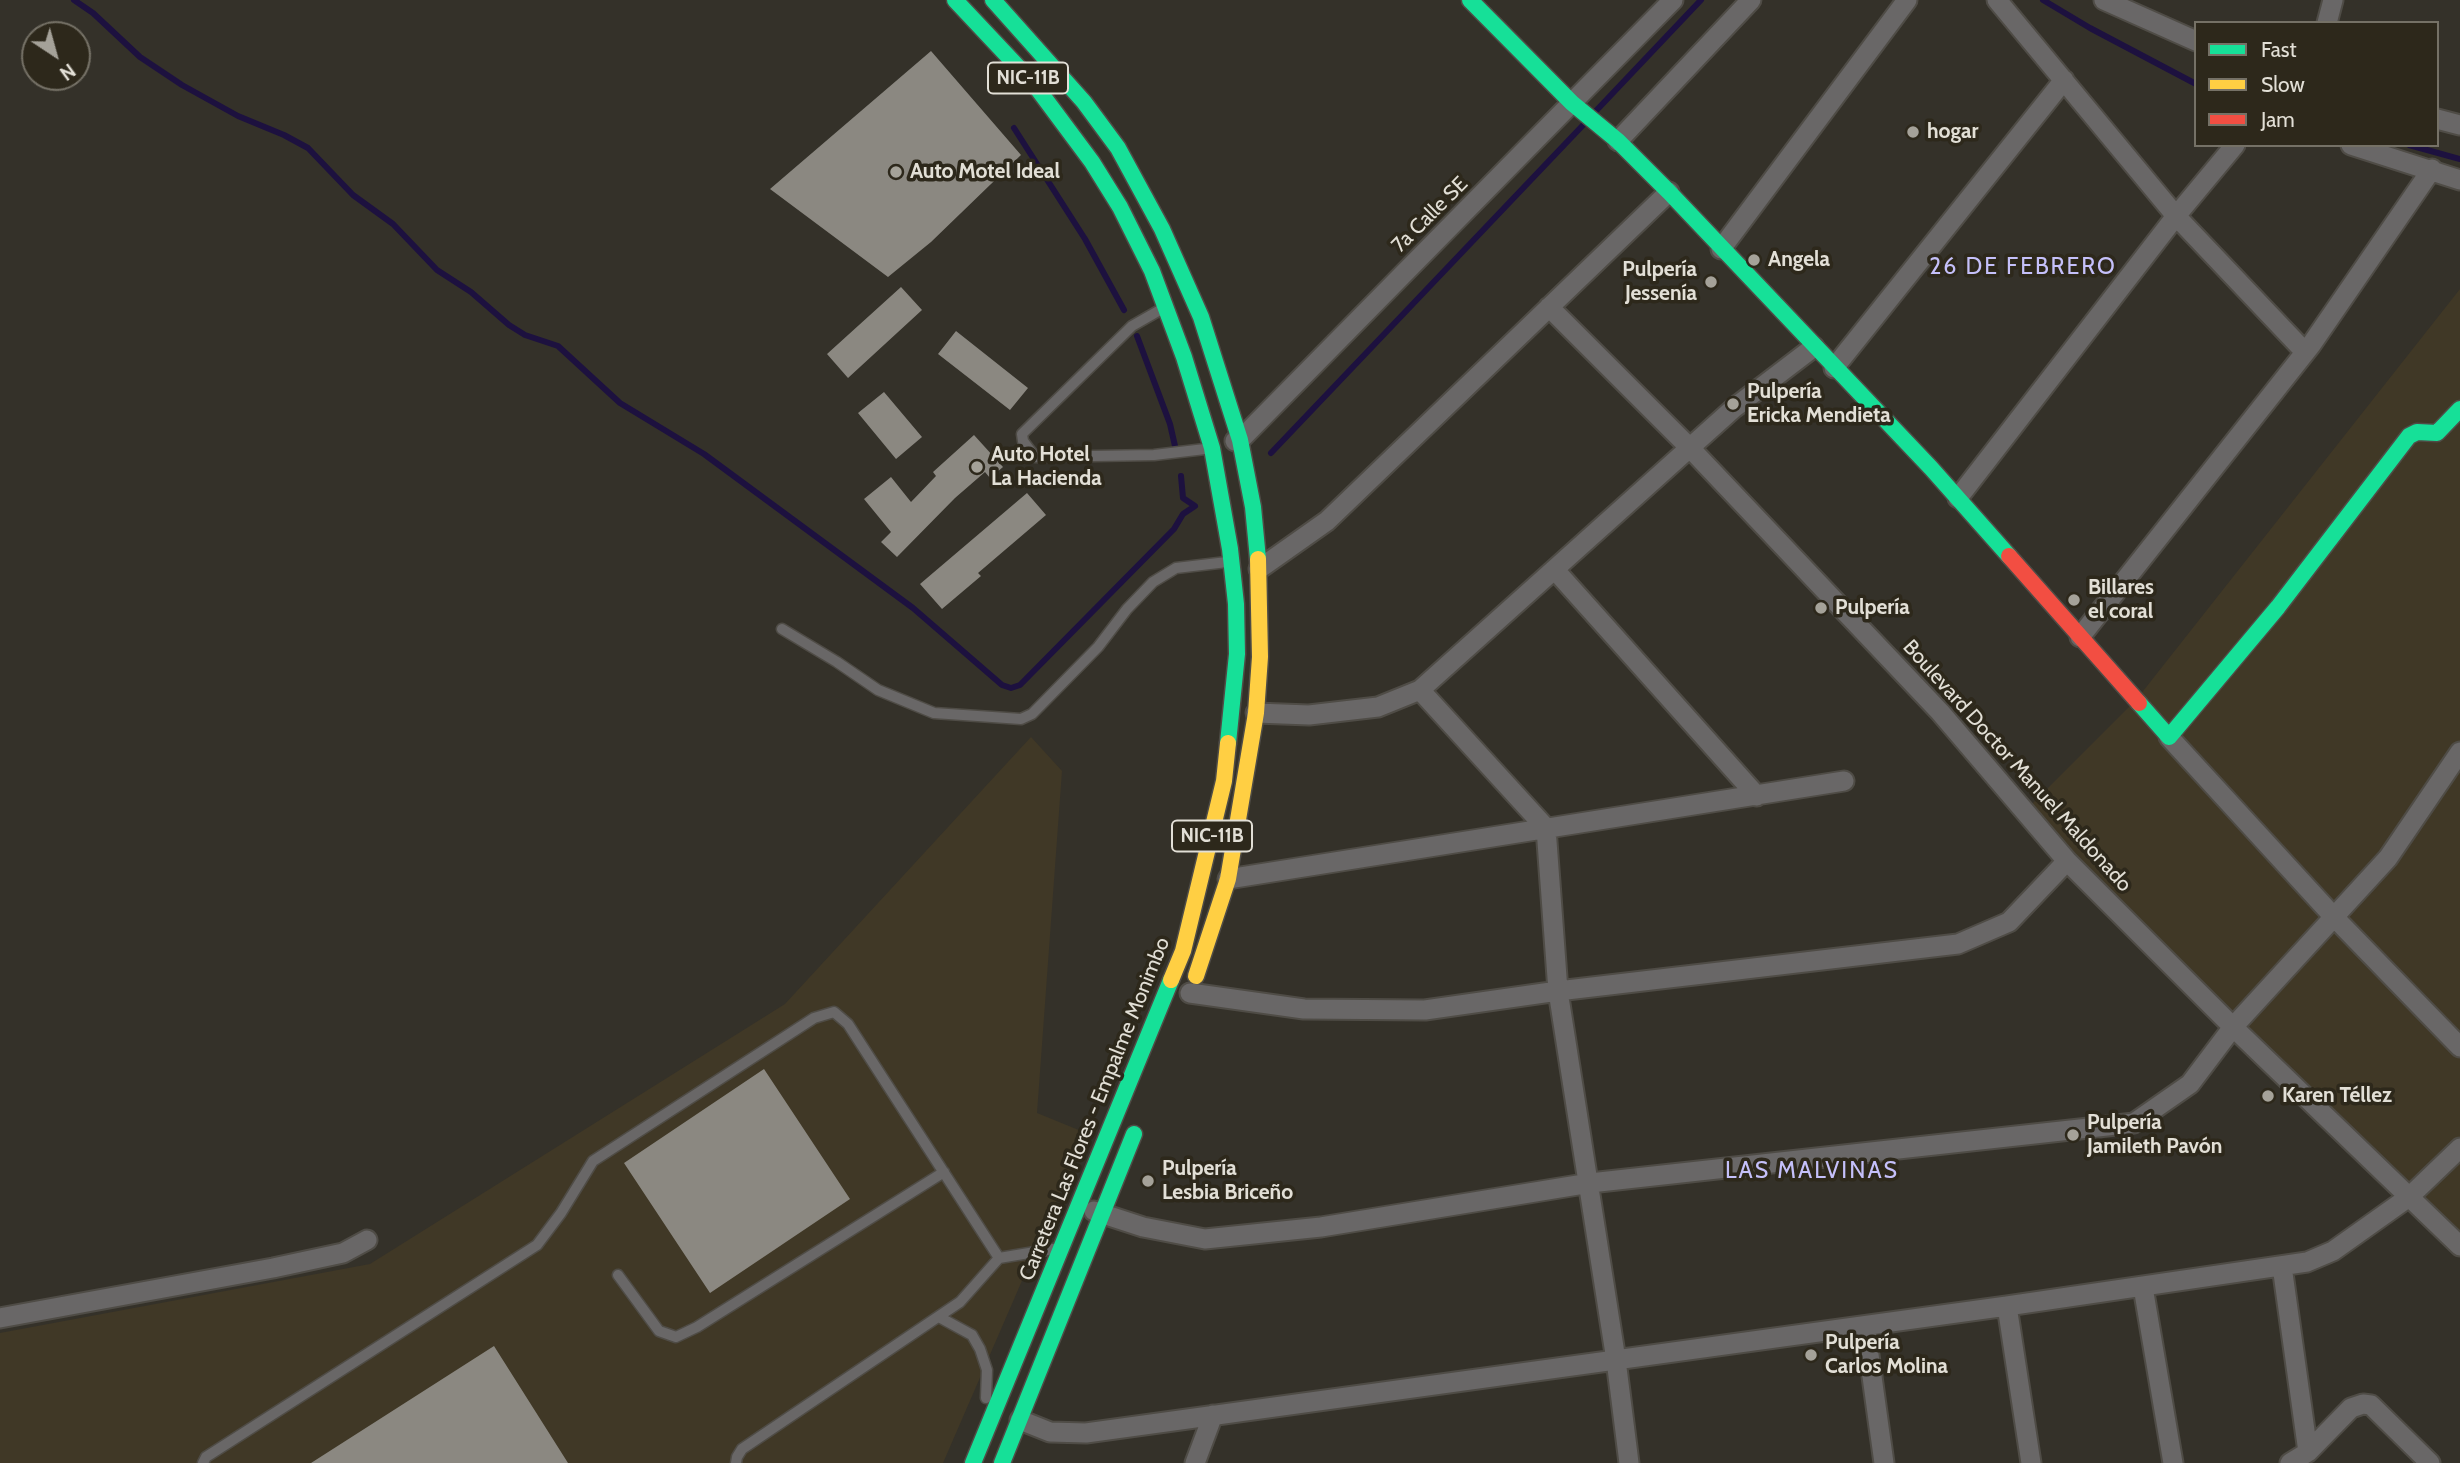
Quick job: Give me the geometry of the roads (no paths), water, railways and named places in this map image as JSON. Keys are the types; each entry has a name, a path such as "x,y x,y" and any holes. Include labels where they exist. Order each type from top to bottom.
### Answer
{"main road":[{"name":"Carretera Las Flores - Empalme Monimbo","path":"955,0 1034,84 1092,162 1120,206 1152,271 1204,417 1212,447 1227,520 1236,604 1237,654 1230,730 1216,818 1183,951 973,1463"},
{"name":"Carretera Las Flores - Empalme Monimbo","path":"993,0 1084,102 1134,175 1201,317 1240,440 1253,507 1259,569 1261,657 1256,713 1228,878 1188,999"},
{"path":"1470,0 1575,106 1610,134 1669,192 1958,498 2169,737 2278,607 2409,436 2417,432 2437,433 2460,409"},
{"path":"1002,1463 1142,1114"}],"street":[{"name":"7a Calle SE","path":"1240,440 1575,106 1673,0"},
{"path":"1610,134 1751,0"},
{"path":"1721,248 1907,0"},
{"path":"1997,0 2176,216 2305,352"},
{"path":"2104,0 2194,40"},
{"path":"2328,21 2333,0"},
{"path":"1834,368 2064,80"},
{"path":"2439,120 2460,125"},
{"path":"1958,498 2176,216 2233,147"},
{"path":"2358,147 2460,180"},
{"path":"2080,637 2305,352 2432,169"},
{"path":"1259,569 1327,522 1669,192"},
{"name":"Boulevard Doctor Manuel Maldonado","path":"1549,307 1691,449 1940,712 2067,861 2460,1246"},
{"path":"1256,713 1309,715 1378,707 1420,690 1734,408 1814,347"},
{"path":"1212,447 1240,440"},
{"path":"1555,570 1757,796"},
{"path":"1420,690 1546,828 1558,991 1590,1183 1629,1463"},
{"path":"2169,737 2333,916 2460,1047"},
{"path":"1080,1205 1143,1227 1205,1239 1321,1227 1590,1183 2134,1123 2190,1084 2234,1027 2388,858 2460,752"},
{"path":"1228,878 1844,781"},
{"path":"1188,999 1304,1009 1425,1010 1558,991 1958,944 2009,922 2067,861"},
{"path":"1020,1420 1050,1432 1086,1433 2307,1262 2333,1251 2409,1197 2460,1148"},
{"path":"0,1318 273,1268 343,1253 367,1240"},
{"path":"2283,1266 2308,1452"},
{"path":"2143,1287 2173,1463"},
{"path":"2007,1306 2031,1463"},
{"path":"1865,1326 1884,1463"},
{"path":"2290,1463 2308,1452 2351,1408 2363,1404 2371,1405 2430,1463"},
{"path":"1195,1463 1213,1415"}],"lane":[{"path":"1166,307 1132,326 1022,434 1023,441 1035,457 1180,454 1212,447"},
{"path":"782,629 877,690 934,713 1021,719 1032,714 1098,647 1127,609 1153,582 1176,568 1231,562"},
{"path":"203,1463 206,1457 537,1245 561,1213 593,1161 814,1018 834,1012 848,1024 999,1258"},
{"path":"618,1275 659,1331 676,1337 697,1327 944,1171"},
{"path":"736,1463 742,1449 960,1302 999,1258 1062,1248"},
{"path":"939,1317 972,1335 984,1360 987,1370 986,1400 981,1442"}],"waterway":[{"path":"74,0 93,13 140,57 182,85 238,116 308,148 353,195 393,224 437,270 471,292 509,325 525,335 558,346 620,403 704,454 913,608 1002,685 1011,688 1020,685 1174,529 1183,514 1195,506 1183,498 1181,476"},
{"path":"1593,114 1701,0"},
{"path":"2043,0 2194,83"},
{"path":"1271,453 1586,122"},
{"path":"1014,128 1085,239 1124,310"},
{"path":"2416,147 2460,159"},
{"path":"1137,336 1170,424 1175,446"}],"place":[{"name":"hogar","path":"1913,132"},
{"name":"Auto Motel Ideal","path":"896,172"},
{"name":"Angela","path":"1754,260"},
{"name":"Pulpería Jessenía","path":"1711,282"},
{"name":"Pulpería Ericka Mendieta","path":"1733,404"},
{"name":"Auto Hotel La Hacienda","path":"977,467"},
{"name":"Billares el coral","path":"2074,600"},
{"name":"Pulpería","path":"1821,608"},
{"name":"Karen Téllez","path":"2268,1096"},
{"name":"Pulpería Jamileth Pavón","path":"2073,1135"},
{"name":"Pulpería Lesbia Briceño","path":"1148,1181"},
{"name":"Pulpería Carlos Molina","path":"1811,1355"}],"district":[{"name":"26 DE FEBRERO","path":"2023,267"},
{"name":"LAS MALVINAS","path":"1812,1171"}]}
